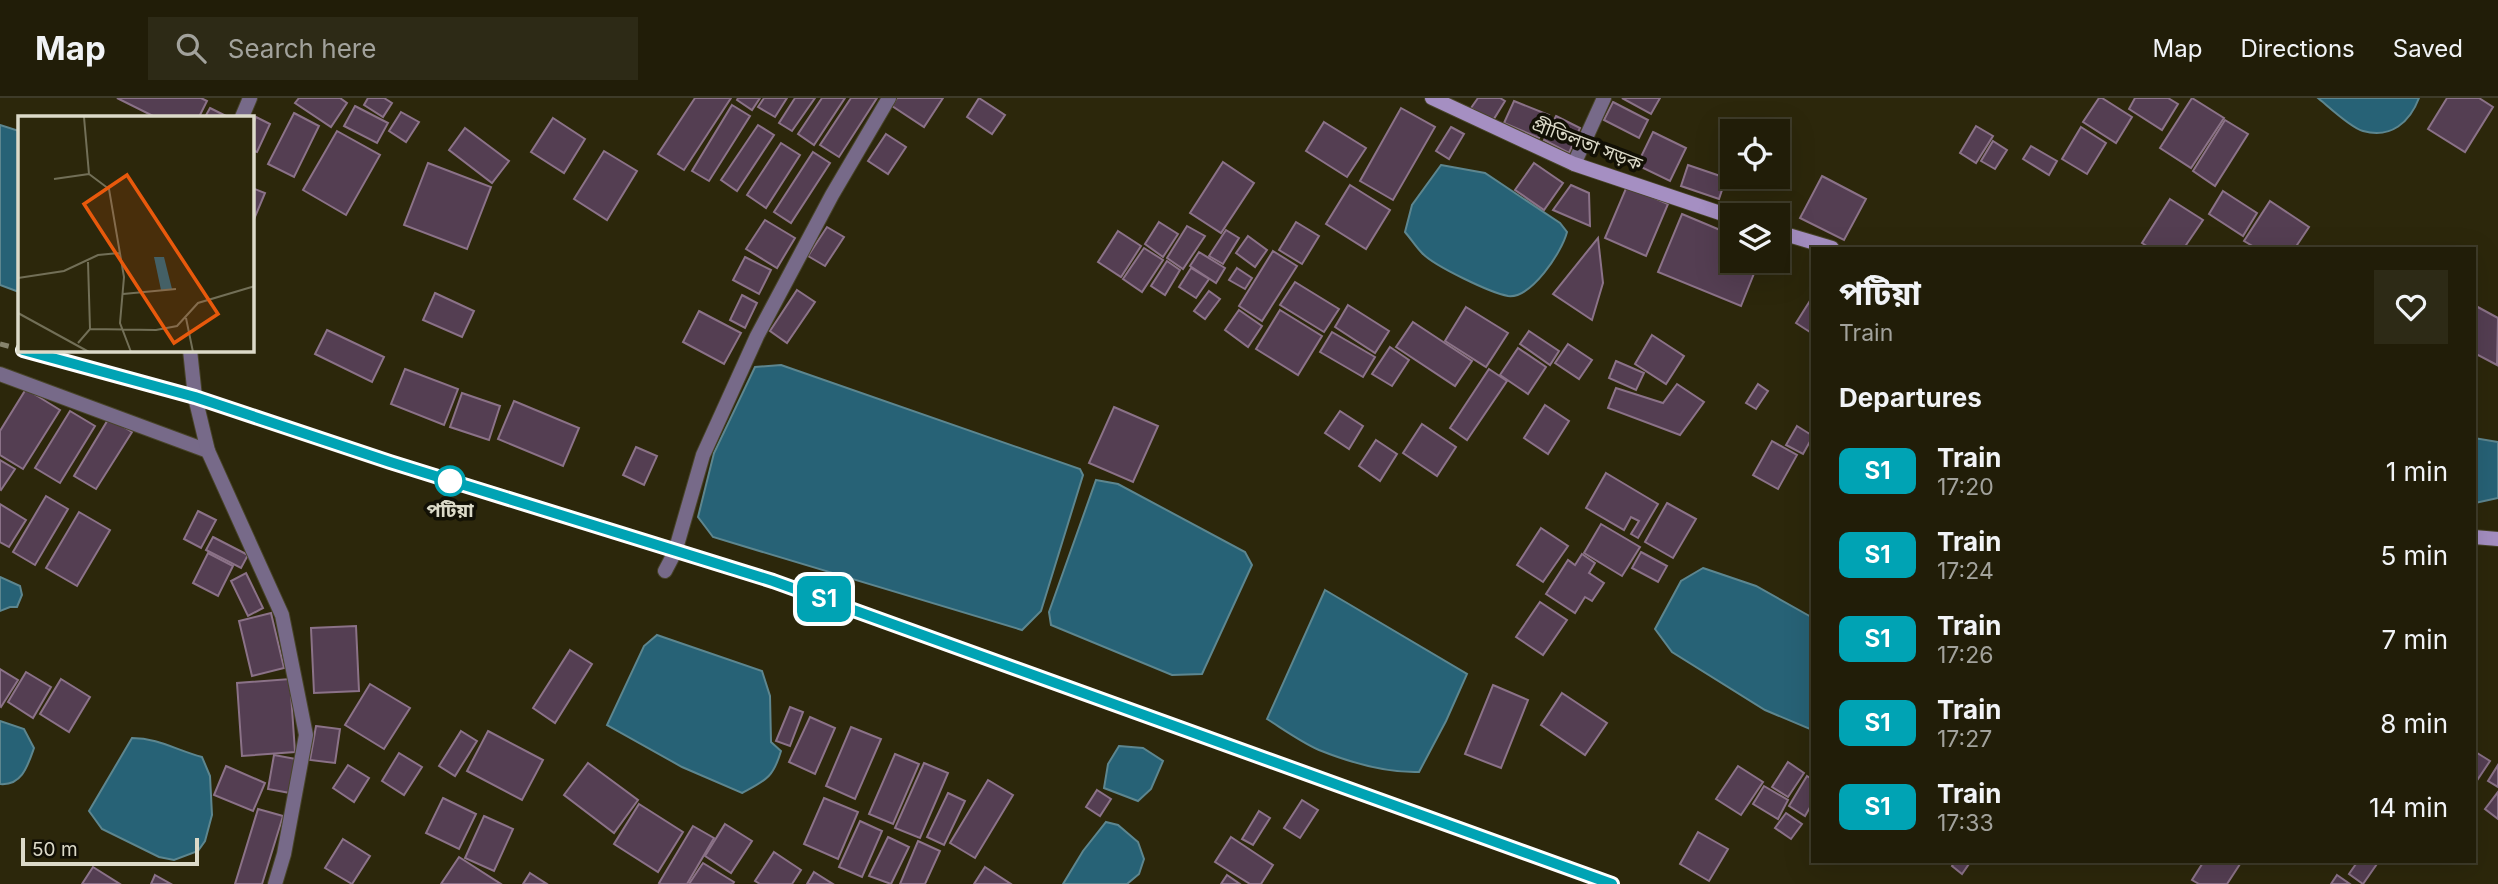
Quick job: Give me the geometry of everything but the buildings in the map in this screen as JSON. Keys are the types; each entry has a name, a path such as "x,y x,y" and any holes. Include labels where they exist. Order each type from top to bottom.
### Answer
{"main road":[{"name":"প্রীতিলতা সড়ক","path":"1432,98 1574,164 1720,213"},
{"path":"1790,236 1829,247"},
{"path":"2476,537 2498,540"}],"street":[{"path":"242,116 250,98"},
{"path":"665,571 675,552 703,455 752,348 832,195 890,98"},
{"path":"1574,164 1604,98"},
{"path":"190,352 195,397 208,451 282,615 306,735 284,854 275,884"},
{"path":"0,374 208,451"}],"water":[{"path":"2318,98 2419,98 2405,121 2391,130 2373,133 2352,126"},
{"path":"0,125 18,131 18,292 0,285"},
{"path":"1441,165 1485,173 1560,223 1567,232 1552,262 1526,290 1508,296 1463,278 1428,258 1405,232 1412,205"},
{"path":"781,365 1080,469 1083,475 1041,611 1022,630 713,537 698,517 714,453 755,367"},
{"path":"2476,438 2498,442 2498,498 2476,503"},
{"path":"1096,480 1118,484 1245,552 1252,565 1202,674 1172,675 1051,625 1049,612"},
{"path":"1703,568 1756,586 1811,617 1811,729 1765,710 1672,652 1655,629 1681,581"},
{"path":"0,577 20,586 22,595 17,607 0,611"},
{"path":"1325,590 1467,674 1419,772 1381,769 1319,750 1267,719"},
{"path":"657,635 762,671 770,696 771,742 781,751 775,767 763,781 742,793 682,767 607,725 644,646"},
{"path":"0,721 24,729 34,748 23,773 8,784 0,784"},
{"path":"132,738 159,742 202,757 210,776 212,815 205,841 198,851 174,860 159,857 102,829 89,811"},
{"path":"1119,746 1143,748 1163,761 1151,789 1138,801 1104,788 1108,764"},
{"path":"1106,822 1118,825 1138,842 1144,859 1139,874 1127,884 1063,884 1083,851"}],"railway":[{"path":"0,344 18,349"},
{"path":"30,352 195,397 390,462 773,581 1612,884"}],"train":[{"name":"S1","path":"30,352 195,397 390,462 773,581 1612,884"}],"place":[{"name":"পটিয়া","path":"450,481"}]}
